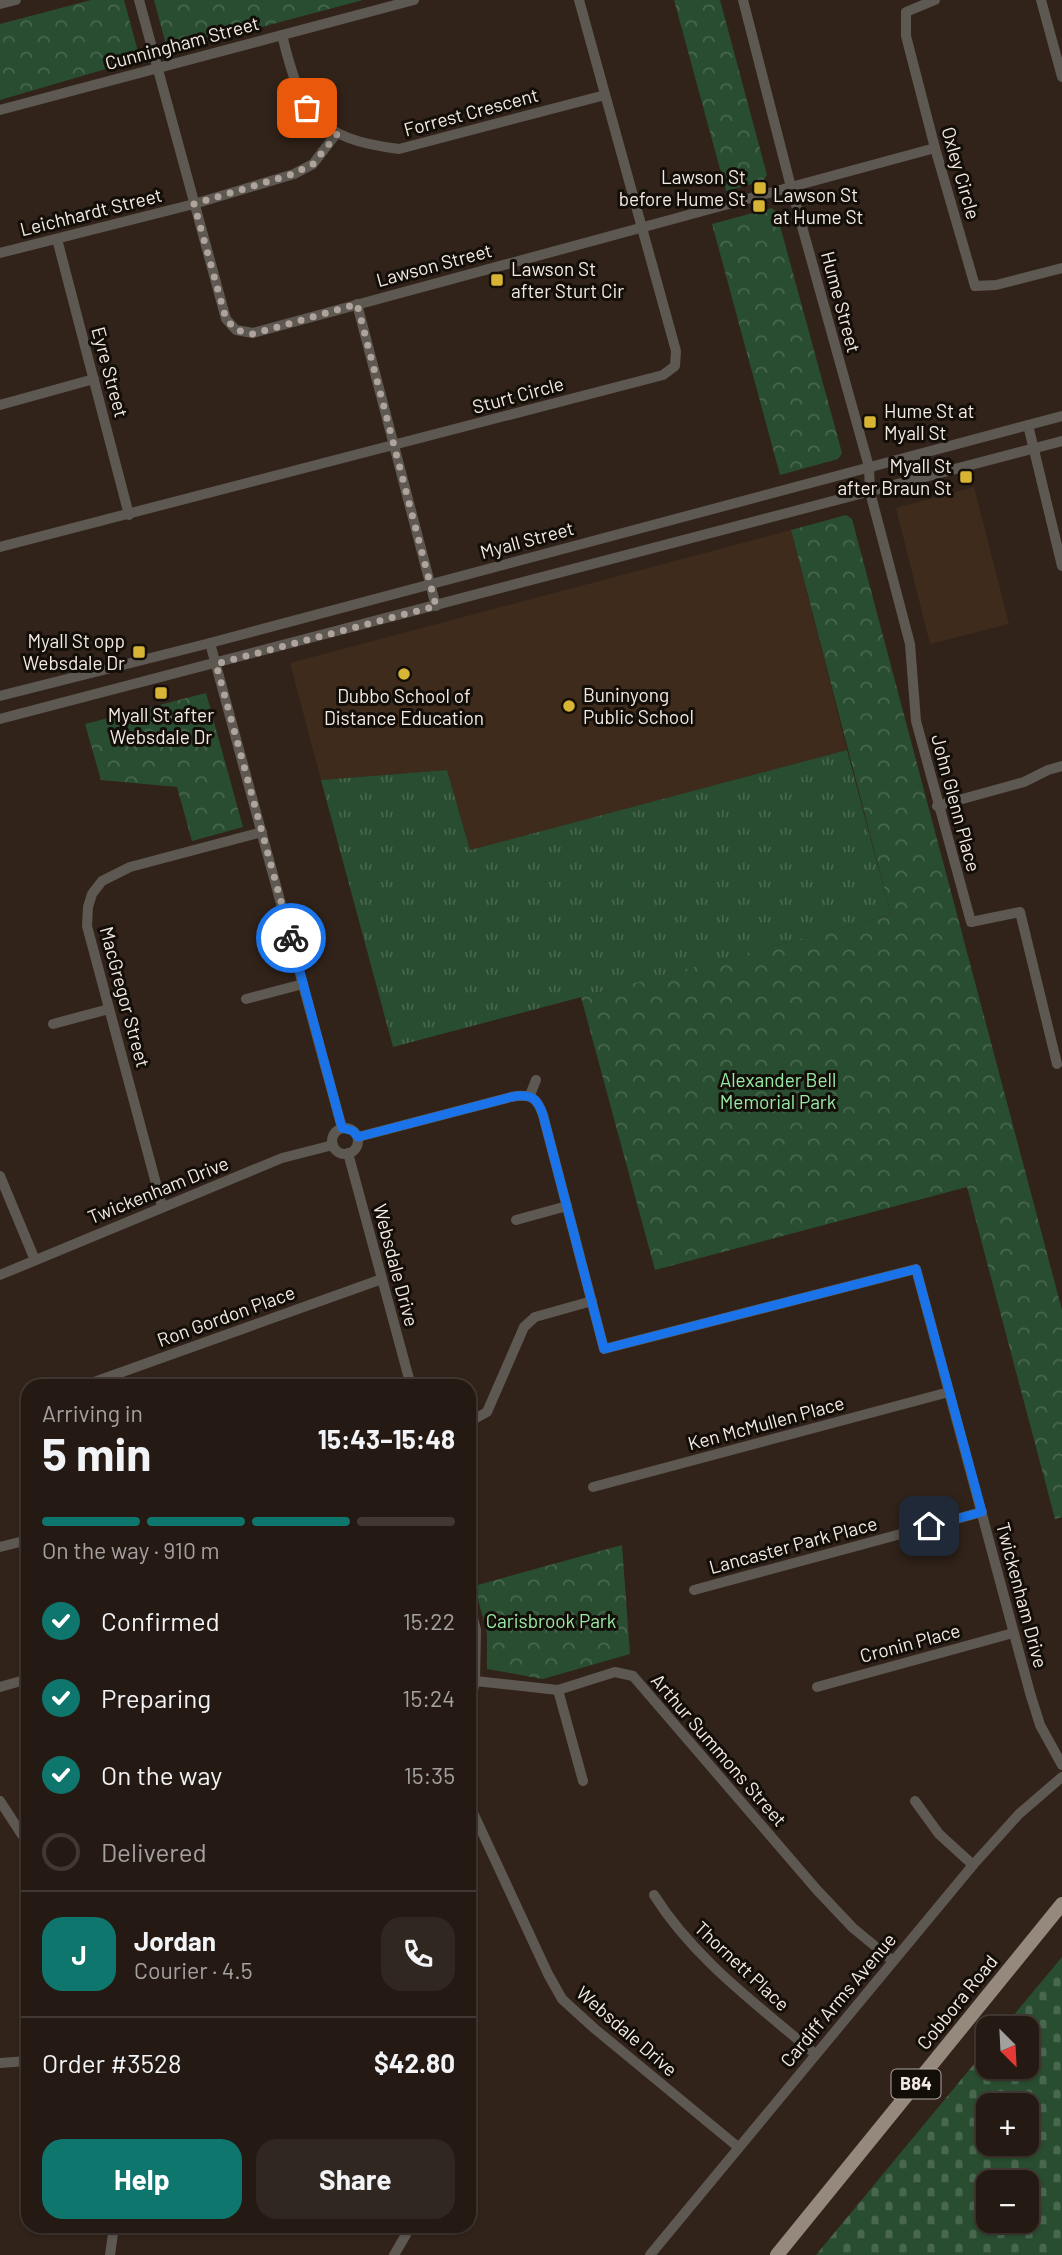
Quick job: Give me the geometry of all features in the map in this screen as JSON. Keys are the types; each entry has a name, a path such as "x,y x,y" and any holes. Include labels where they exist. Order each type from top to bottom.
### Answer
{"main road":[{"name":"Cobbora Road","path":"776,2255 1062,1904"}],"street":[{"path":"0,4 16,0"},
{"name":"Lawson Street","path":"139,0 226,319 236,330 253,334 935,148"},
{"name":"Cunningham Street","path":"0,110 414,0"},
{"name":"Sturt Circle","path":"0,547 663,375 675,366 676,351 579,0"},
{"name":"Hume Street","path":"743,0 791,187 869,467 870,492"},
{"name":"Oxley Circle","path":"935,0 906,12 906,36 975,286 996,285 1062,268"},
{"path":"1041,0 1062,77"},
{"name":"Forrest Crescent","path":"282,35 291,73 307,108 337,134 368,145 399,149 605,95"},
{"name":"Leichhardt Street","path":"0,253 194,204 293,174 313,164 337,134"},
{"name":"Eyre Street","path":"57,239 129,515"},
{"path":"357,304 436,606"},
{"path":"0,405 94,379"},
{"name":"Myall Street","path":"0,696 210,643 1062,416"},
{"path":"1028,425 1062,566"},
{"path":"0,719 1062,441"},
{"name":"John Glenn Place","path":"870,492 910,644 916,721 937,806 971,922 1020,912 1056,1063"},
{"path":"210,643 342,1128"},
{"path":"937,806 1024,782 1062,766"},
{"name":"MacGregor Street","path":"162,1206 87,926 88,907 92,894 102,881 130,867 262,832"},
{"path":"246,999 303,984"},
{"path":"52,1024 109,1009"},
{"path":"358,1137 511,1097 530,1095 536,1080"},
{"name":"Twickenham Drive","path":"530,1095 540,1105 604,1349 916,1269 1040,1725 1062,1765"},
{"path":"342,1128 353,1131 358,1137"},
{"path":"342,1128 333,1136 333,1145 340,1153 348,1153 356,1148 358,1137"},
{"name":"Twickenham Drive","path":"0,1275 282,1158 333,1145"},
{"name":"Websdale Drive","path":"348,1153 409,1379"},
{"path":"0,1176 35,1260"},
{"path":"516,1220 567,1206"},
{"name":"Ron Gordon Place","path":"103,1379 382,1279"},
{"path":"476,1418 487,1412 524,1327 536,1317 592,1301"},
{"name":"Ken McMullen Place","path":"593,1487 949,1392"},
{"name":"Lancaster Park Place","path":"694,1590 982,1512"},
{"path":"0,1547 21,1542"},
{"name":"Cronin Place","path":"817,1687 1013,1633"},
{"name":"Arthur Summons Street","path":"476,1681 558,1690 615,1672 633,1676 817,1891 853,1928 893,1961"},
{"path":"0,1687 21,1681"},
{"path":"558,1690 583,1781"},
{"name":"Cardiff Arms Avenue","path":"650,2255 973,1865 1019,1814 1062,1777"},
{"path":"0,1801 21,1833"},
{"path":"915,1801 939,1834 973,1865"},
{"name":"Websdale Drive","path":"476,1819 562,1999 738,2147"},
{"name":"Thornett Place","path":"654,1895 672,1924 703,1958 815,2054"},
{"path":"0,2063 21,2062"},
{"path":"110,2255 113,2233"},
{"path":"394,2255 407,2233"}],"shaded area":[{"path":"974,487 1009,624 930,644 896,508"},
{"name":"Buninyong Public School","path":"791,530 847,750 470,850 447,770 321,780 290,663"}],"green space":[{"path":"91,0 124,0 140,59 0,100 0,24"},
{"path":"154,0 363,0 172,51 167,48"},
{"path":"674,0 720,0 767,175 763,181 726,191"},
{"path":"771,208 776,211 842,453 838,459 780,475 712,224"},
{"name":"Alexander Bell Memorial Park","path":"846,515 852,519 1062,1310 1062,1517 1055,1519 967,1187 655,1270 581,997 891,915 791,530"},
{"path":"206,693 243,827 192,841 177,787 101,780 85,724"},
{"path":"847,750 891,915 393,1047 321,780 447,770 470,850"},
{"name":"Carisbrook Park","path":"622,1545 630,1654 543,1679 487,1669 487,1632 476,1585"},
{"path":"1062,1957 1062,2255 816,2255 976,2062 976,2079 1040,2079 1040,2016 1013,2016"}],"way so far":[{"path":"291,938 216,664 436,606 357,304 253,334 236,330 226,319 194,204 293,174 313,164 337,134 307,108"}],"place":[{"name":"Lawson St before Hume St","path":"760,188"},
{"name":"Lawson St at Hume St","path":"759,206"},
{"name":"Lawson St after Sturt Cir","path":"497,280"},
{"name":"Hume St at Myall St","path":"870,422"},
{"name":"Myall St after Braun St","path":"966,477"},
{"name":"Myall St opp Websdale Dr","path":"139,652"},
{"name":"Dubbo School of Distance Education","path":"404,674"},
{"name":"Myall St after Websdale Dr","path":"161,693"},
{"name":"Buninyong Public School","path":"569,706"}],"route":[{"path":"291,938 342,1128 353,1131 358,1137 511,1097 530,1095 536,1099 543,1115 604,1349 916,1269 982,1512 929,1526"}]}
